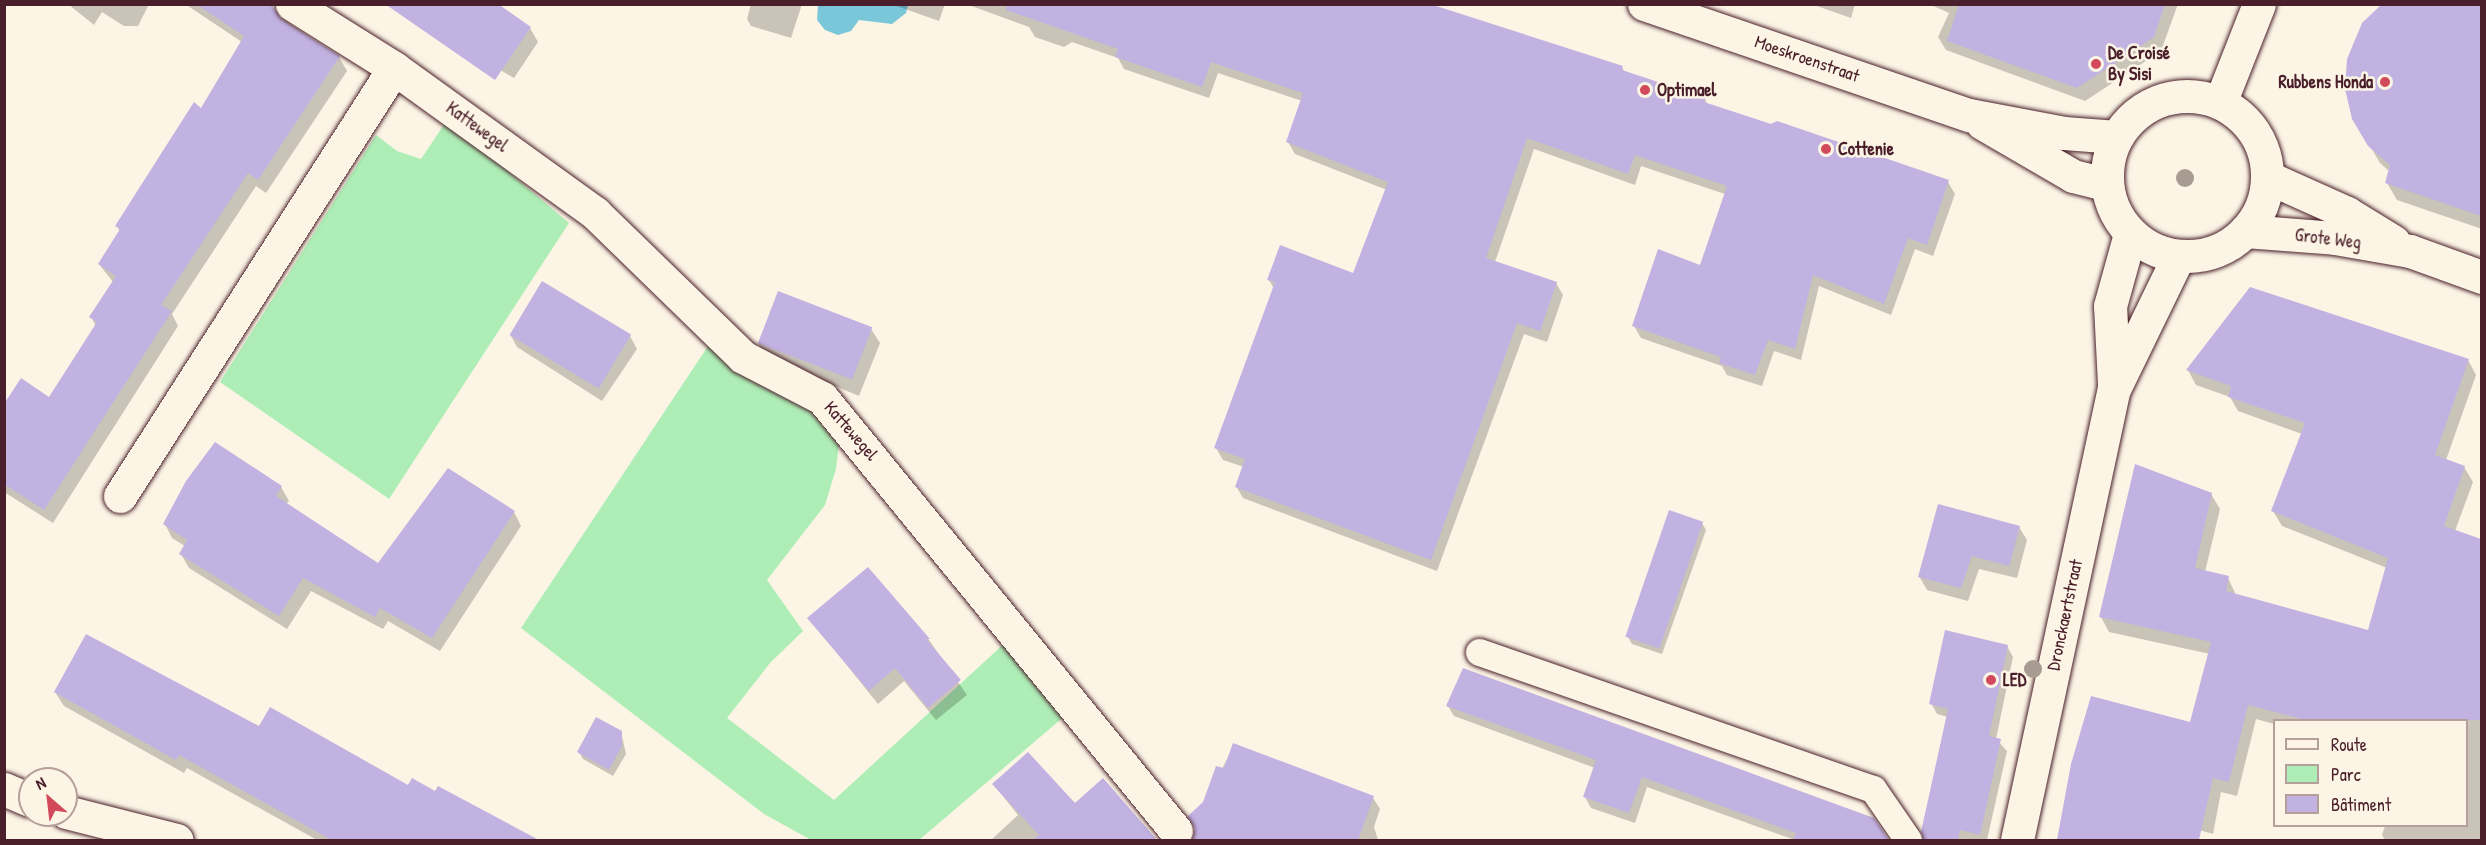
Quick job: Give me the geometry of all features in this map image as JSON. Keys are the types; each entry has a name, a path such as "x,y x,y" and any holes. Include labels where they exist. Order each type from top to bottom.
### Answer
{"main road":[{"name":"Kattewegel","path":"292,4 394,68 595,213 742,357 822,398 1176,831"},
{"name":"Moeskroenstraat","path":"1644,4 1969,115 2064,132 2117,137"},
{"path":"2220,103 2259,4"},
{"path":"120,496 394,68"},
{"path":"2193,96 2220,103 2243,118 2260,141 2267,177 2259,212 2245,231 2209,254 2178,257 2150,248 2130,234 2114,211 2106,184 2108,160 2117,137 2139,111 2165,99 2193,96"},
{"name":"Moeskroenstraat","path":"1969,115 2073,176 2106,184"},
{"name":"Grote Weg","path":"2267,177 2347,213 2410,251 2481,278"},
{"name":"Grote Weg","path":"2245,231 2335,238 2410,251"},
{"name":"Dronckaertstraat","path":"2114,389 2110,306 2130,234"},
{"name":"Dronckaertstraat","path":"2017,840 2114,389 2178,257"},
{"path":"4,789 18,795"},
{"path":"78,815 177,840"}],"lane":[{"path":"1479,652 1873,789 1908,840"}],"green space":[{"path":"447,120 569,223 389,499 220,382 376,135 397,151 421,159"},
{"path":"708,346 815,411 840,434 836,469 825,505 767,580 803,631 770,663 727,718 834,800 1007,641 1066,715 919,840 811,840 764,814 521,628"}],"water":[{"path":"908,4 906,13 892,24 859,20 851,31 838,35 825,30 817,20 818,5"}],"building":[{"path":"196,4 271,4 282,20 340,56 258,180 248,173 161,305 172,311 44,510 4,484 4,404 21,378 49,397 97,322 89,317 116,276 98,264 120,229 115,226 194,102 201,108 244,36"},
{"path":"385,4 498,4 531,27 495,80"},
{"path":"1007,4 1430,4 1623,66 1622,70 1706,98 1704,102 1771,124 1777,121 1949,180 1927,245 1908,238 1884,304 1813,275 1795,349 1768,340 1755,375 1719,363 1721,357 1632,326 1658,249 1700,265 1727,186 1635,155 1628,174 1527,138 1486,258 1557,282 1540,331 1517,323 1431,560 1235,487 1245,459 1214,448 1275,282 1267,280 1280,245 1353,273 1388,182 1286,142 1303,93 1211,62 1202,87 1115,57 1118,49 1006,10"},
{"path":"1959,4 2165,4 2154,37 2077,88 1947,41"},
{"path":"2382,4 2481,4 2481,216 2385,183 2390,165 2368,146 2352,119 2345,89 2347,59 2362,23"},
{"path":"542,281 631,335 599,389 510,335"},
{"path":"2250,287 2469,359 2435,455 2465,466 2444,526 2481,539 2481,720 2302,719 2248,705 2229,782 2213,778 2199,840 2057,840 2071,764 2091,696 2190,722 2211,642 2099,617 2135,464 2212,493 2195,568 2229,576 2226,591 2368,630 2388,558 2271,511 2305,423 2228,397 2231,386 2186,370"},
{"path":"778,291 872,327 852,379 758,343"},
{"path":"215,442 282,486 276,496 378,563 448,468 515,511 432,638 380,608 375,617 303,578 279,616 179,554 187,540 163,524 186,481"},
{"path":"1938,504 2020,526 2009,566 1972,556 1961,588 1918,577"},
{"path":"1669,510 1703,522 1659,648 1625,637"},
{"path":"868,567 930,639 926,639 961,680 928,708 895,668 869,691 807,618"},
{"path":"1945,630 2008,645 1989,736 2001,739 1980,835 1960,830 1958,840 1923,840 1921,832 1948,709 1929,704"},
{"path":"86,634 259,726 270,707 408,785 412,778 435,791 438,786 539,840 332,840 179,755 176,760 54,692"},
{"path":"1463,668 1874,818 1889,840 1793,840 1796,833 1642,777 1629,813 1583,797 1596,760 1446,706"},
{"path":"596,717 622,731 622,746 609,770 577,752"},
{"path":"1233,743 1374,796 1358,840 1192,840 1195,829 1188,816 1203,802 1216,766 1224,768"},
{"path":"1028,752 1075,803 1103,778 1157,840 1033,840 1039,835 992,784"}],"place":[{"name":"De Croisé By Sisi","path":"2096,64"},
{"name":"Rubbens Honda","path":"2385,82"},
{"name":"Optimael","path":"1645,90"},
{"name":"Cottenie","path":"1826,149"},
{"name":"LED","path":"1991,680"}]}
